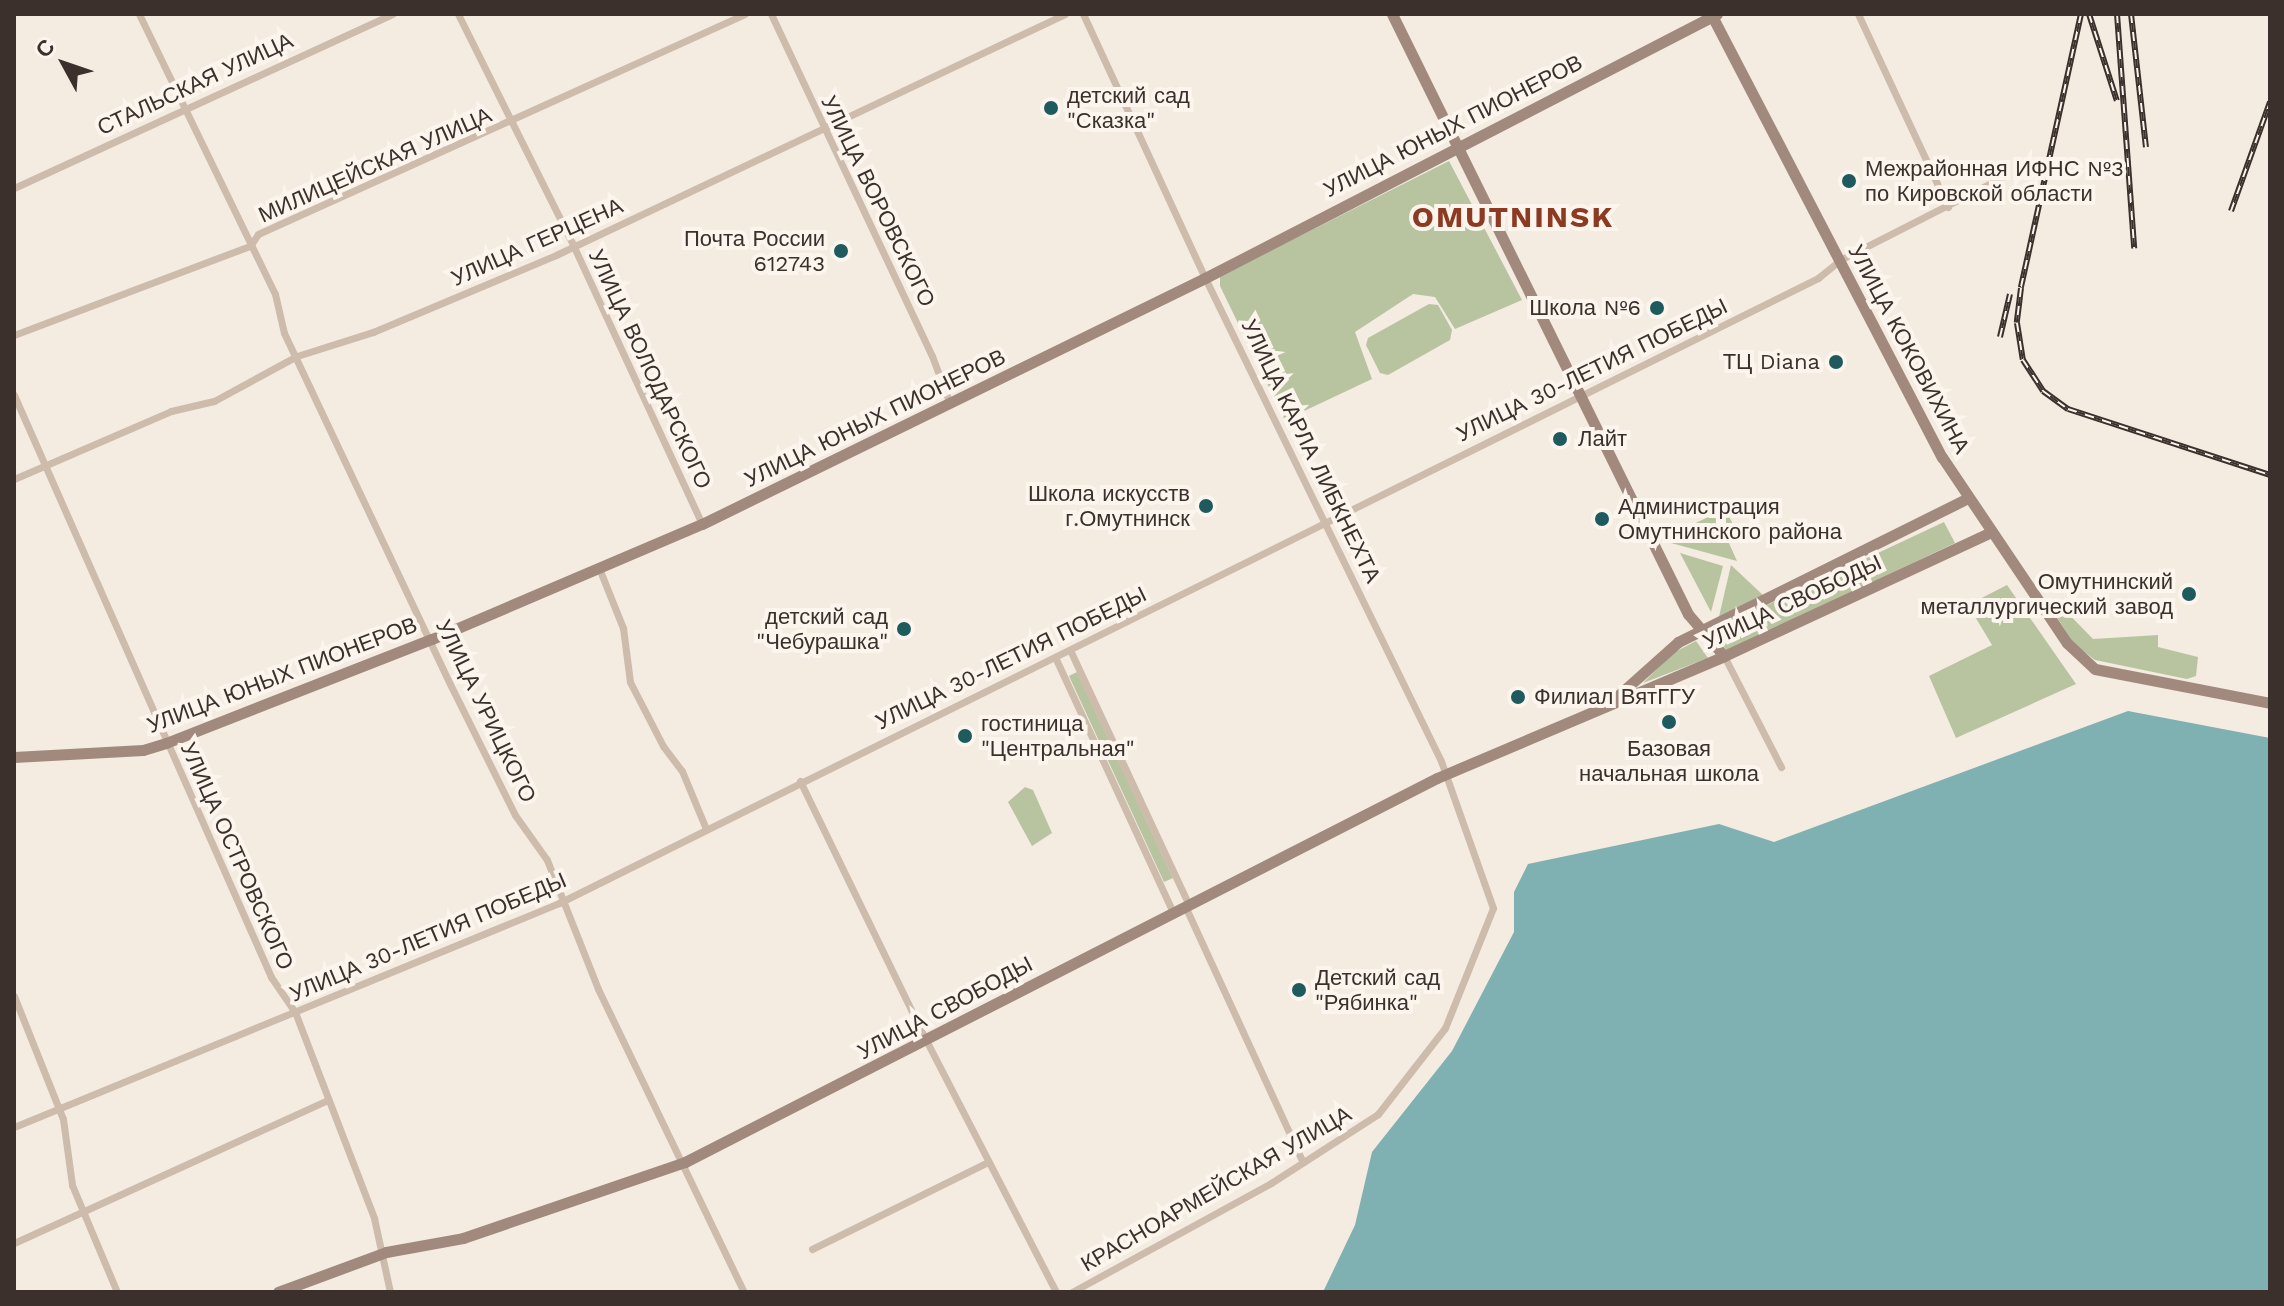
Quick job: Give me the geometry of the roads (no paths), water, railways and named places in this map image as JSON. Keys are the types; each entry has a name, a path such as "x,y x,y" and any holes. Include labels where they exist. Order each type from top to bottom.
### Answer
{"main road":[{"path":"1392,14 1688,614 1724,656"},
{"name":"УЛИЦА ЮНЫХ ПИОНЕРОВ","path":"14,757 143,750 166,743 432,639 702,524 1205,278 1713,15"},
{"name":"УЛИЦА КОКОВИХИНА","path":"1713,15 1968,498 2067,643 2095,669 2270,703"},
{"name":"УЛИЦА СВОБОДЫ","path":"1608,705 1666,650 1968,498"},
{"name":"УЛИЦА СВОБОДЫ","path":"278,1292 379,1255 463,1238 685,1162 927,1042 1172,910 1446,774 1724,656 1991,532"}],"street":[{"name":"УЛИЦА УРИЦКОГО","path":"139,14 515,815 542,850 561,902 744,1292"},
{"name":"СТАЛЬСКАЯ УЛИЦА","path":"14,188 184,107 393,14"},
{"name":"УЛИЦА ВОЛОДАРСКОГО","path":"458,14 574,247 702,524"},
{"name":"МИЛИЦЕЙСКАЯ УЛИЦА","path":"14,335 250,246 258,234 513,123 523,114 745,14"},
{"name":"УЛИЦА ВОРОВСКОГО","path":"771,14 932,356 950,405"},
{"name":"УЛИЦА ГЕРЦЕНА","path":"14,479 171,411 214,401 297,356 373,332 574,247 1065,14"},
{"name":"УЛИЦА КАРЛА ЛИБКНЕХТА","path":"1083,14 1205,278 1327,521 1446,774 1493,908"},
{"path":"1858,14 1948,207"},
{"name":"УЛИЦА 30-ЛЕТИЯ ПОБЕДЫ","path":"14,1127 561,902 1818,278 1840,260 2003,177"},
{"name":"УЛИЦА ОСТРОВСКОГО","path":"14,395 271,977 295,1012 374,1218 379,1255 390,1292"},
{"path":"599,568 623,628 630,682 663,746 682,771 706,829"},
{"path":"1070,650 1303,1162"},
{"path":"1724,656 1781,767"},
{"path":"1055,657 1172,910"},
{"path":"800,781 927,1042 1056,1292"},
{"name":"КРАСНОАРМЕЙСКАЯ УЛИЦА","path":"1072,1292 1303,1162 1378,1114 1425,1057 1449,1021 1493,908"},
{"path":"14,996 59,1107 81,1210 117,1292"},
{"path":"14,1243 328,1100"},
{"path":"812,1249 988,1162"}],"water":[{"path":"2128,711 2270,738 2270,1292 1323,1292 1355,1225 1372,1152 1452,1051 1514,932 1514,892 1528,864 1719,824 1774,842"}],"railway":[{"path":"2081,14 2021,288 2017,323 2023,360 2043,391 2068,409 2270,475"},
{"path":"2089,14 2117,101"},
{"path":"2117,14 2134,248"},
{"path":"2131,14 2146,147"},
{"path":"2231,211 2270,102"},
{"path":"2000,337 2010,294"}],"place":[{"name":"детский сад \"Сказка\"","path":"1051,108"},
{"name":"Межрайонная ИФНС №3 по Кировской области","path":"1849,181"},
{"name":"Почта России 612743","path":"841,251"},
{"name":"Школа №6","path":"1657,308"},
{"name":"ТЦ Diana","path":"1836,362"},
{"name":"Лайт","path":"1560,439"},
{"name":"Школа искусств г.Омутнинск","path":"1206,506"},
{"name":"Администрация Омутнинского района","path":"1602,519"},
{"name":"Омутнинский металлургический завод","path":"2189,594"},
{"name":"детский сад \"Чебурашка\"","path":"904,629"},
{"name":"Филиал ВятГГУ","path":"1518,697"},
{"name":"Базовая начальная школа","path":"1669,722"},
{"name":"гостиница \"Центральная\"","path":"965,736"},
{"name":"Детский сад \"Рябинка\"","path":"1299,990"}],"district":[{"name":"OMUTNINSK","path":"1513,217"}]}
